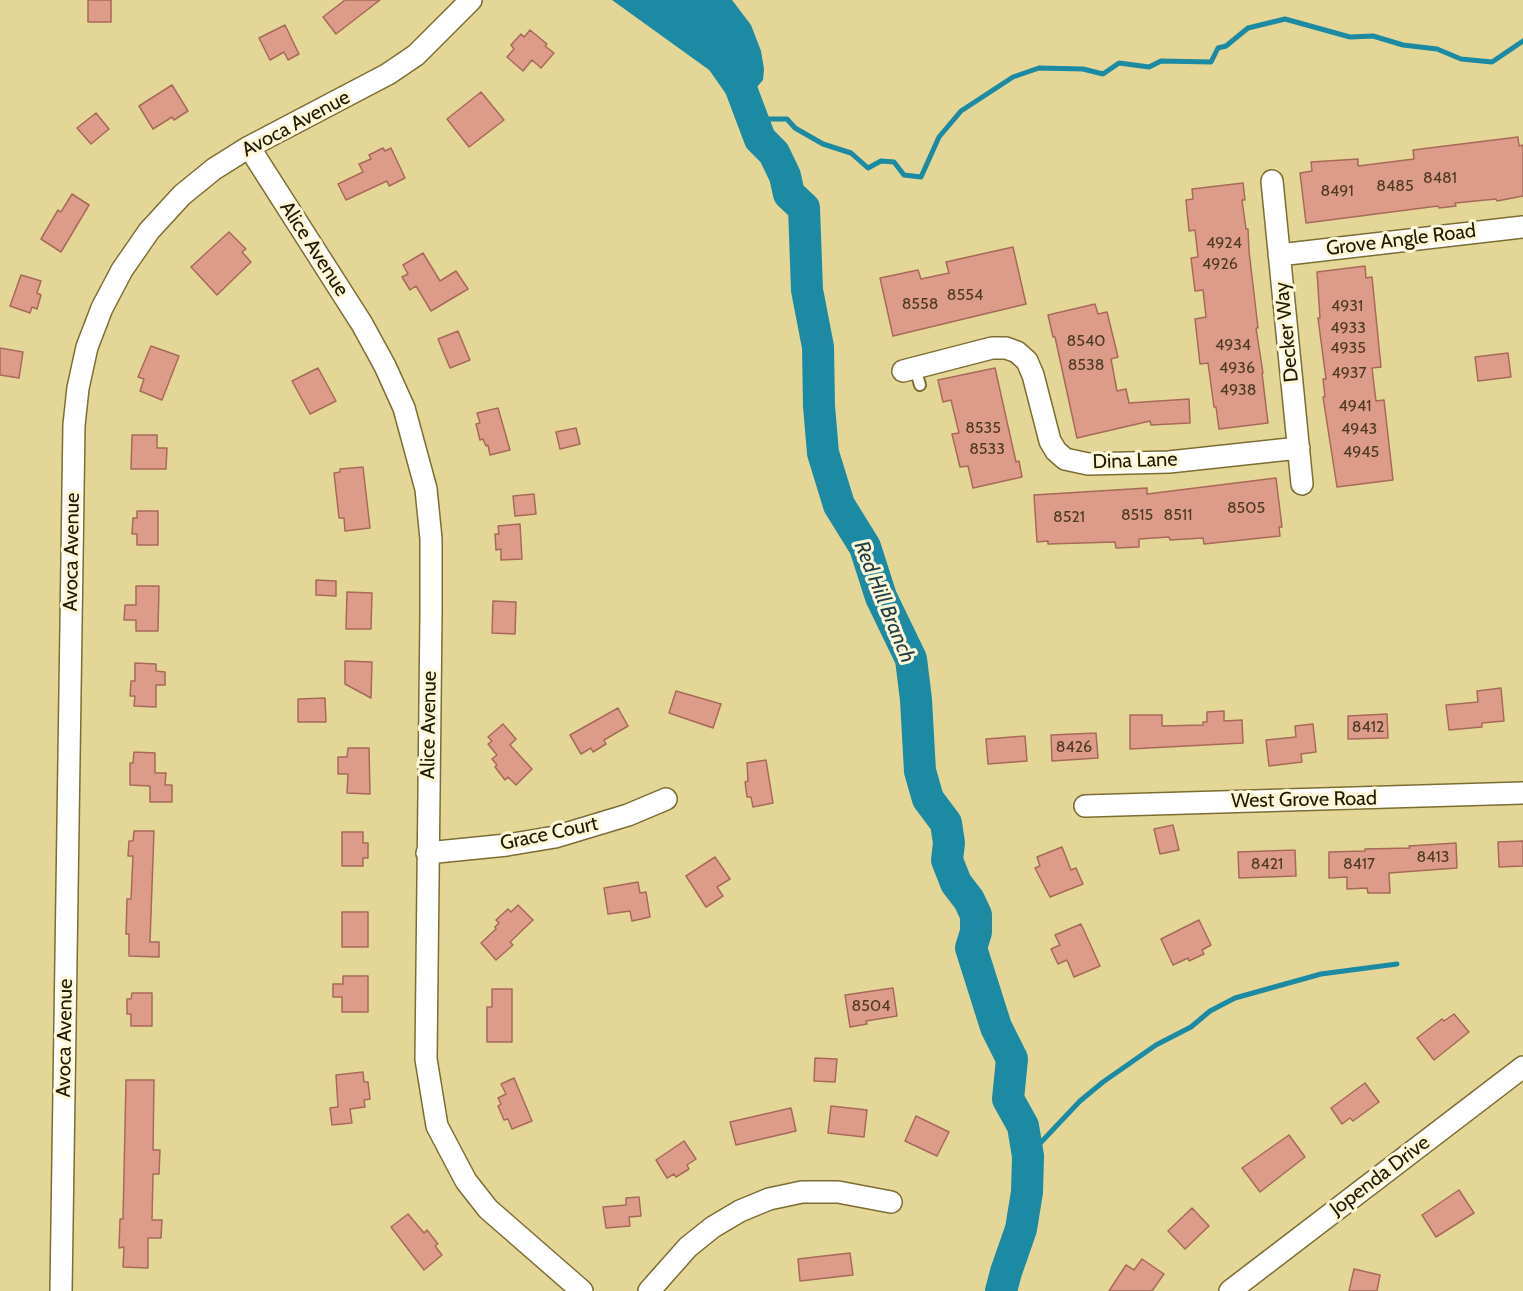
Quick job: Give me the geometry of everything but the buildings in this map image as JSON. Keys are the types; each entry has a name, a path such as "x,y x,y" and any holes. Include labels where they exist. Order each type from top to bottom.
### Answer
{"street":[{"name":"Avoca Avenue","path":"61,1291 74,424 78,388 87,347 102,308 129,260 149,231 182,195 214,169 249,147 388,75 416,55 471,0"},
{"name":"Alice Avenue","path":"249,147 380,355 404,408 426,489 431,539 426,1059 437,1126 466,1181 488,1209 582,1291"},
{"name":"Decker Way","path":"1272,181 1302,484"},
{"name":"Grove Angle Road","path":"1279,255 1523,226"},
{"name":"Dina Lane","path":"913,375 992,348 1006,348 1017,352 1027,361 1033,375 1050,441 1056,451 1065,459 1088,464 1190,460 1299,448"},
{"name":"West Grove Road","path":"1085,806 1523,793"},
{"name":"Grace Court","path":"427,853 507,845 555,837 628,815 666,799"},
{"name":"Jopenda Drive","path":"1236,1289 1523,1067"},
{"path":"649,1291 688,1247 713,1227 740,1211 769,1199 802,1192 838,1192 891,1202"}],"water":[{"path":"612,0 732,0 751,25 761,51 763,80 757,87 750,88 740,86 712,72"}],"waterway":[{"name":"Red Hill Branch","path":"680,0 740,86 760,139 774,153 785,176 789,194 804,208 807,290 818,347 823,453 839,505 865,547 881,597 911,659 920,771 928,799 946,823 949,843 947,860 956,883 969,900 976,915 976,932 971,948 996,1027 1012,1059 1008,1099 1023,1126 1028,1156 1027,1192 1021,1229 1001,1291"},
{"path":"748,110 762,114 765,119 787,119 795,128 823,144 851,153 868,168 881,161 894,162 904,175 921,177 939,137 961,111 1013,77 1039,68 1083,69 1103,74 1119,63 1149,67 1161,61 1211,62 1218,48 1226,46 1248,28 1285,19 1350,37 1373,36 1403,45 1437,49 1461,59 1492,62 1523,41"},
{"path":"1028,1156 1080,1101 1103,1082 1156,1045 1191,1027 1210,1011 1235,998 1321,974 1397,964"}]}
